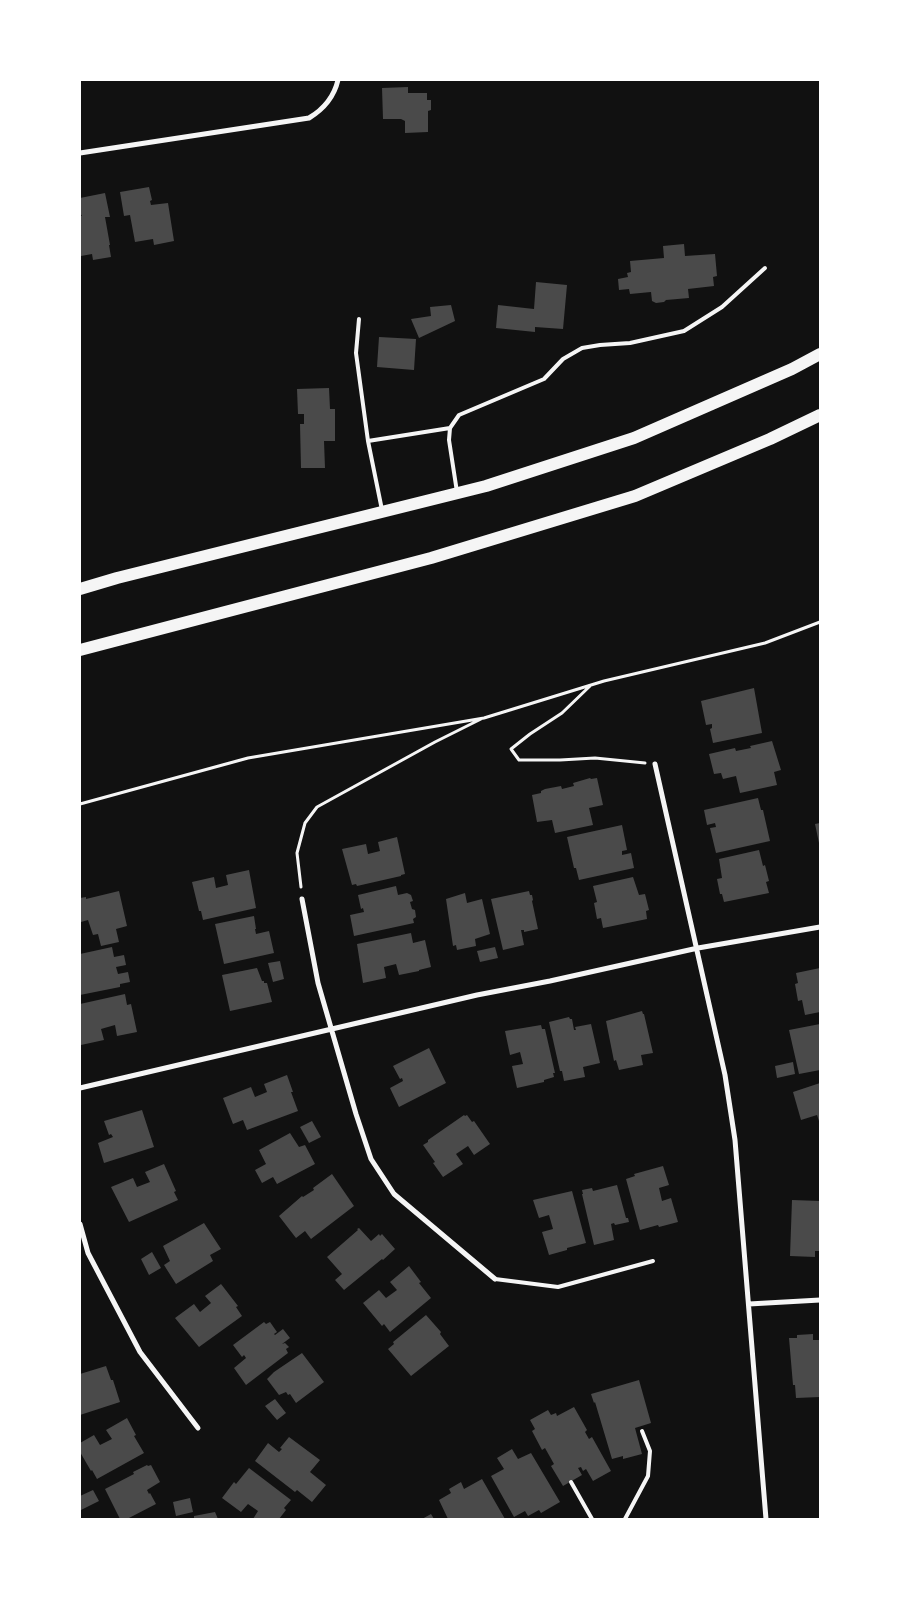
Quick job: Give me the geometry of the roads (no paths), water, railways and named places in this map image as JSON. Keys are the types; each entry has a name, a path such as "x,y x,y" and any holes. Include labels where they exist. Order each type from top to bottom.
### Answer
{"main road":[{"path":"80,590 117,578 486,486 634,438 792,369 820,354"},
{"path":"80,650 431,558 635,496 770,440 820,415"}],"street":[{"path":"80,153 309,118 323,108 331,99 338,80"},
{"path":"655,764 698,948 725,1075 735,1140 766,1519"},
{"path":"302,899 318,983 371,1159 394,1194 495,1279"},
{"path":"80,1088 477,995 698,948 820,927"},
{"path":"80,1224 88,1253 140,1352 198,1428"},
{"path":"749,1304 820,1300"}],"lane":[{"path":"457,494 449,440 450,428 459,415 544,379 563,359 582,348 630,343 684,331 722,307 765,268"},
{"path":"359,319 356,353 368,441 383,512"},
{"path":"368,441 450,428"},
{"path":"495,1279 558,1287 654,1262"},
{"path":"625,1519 648,1476 650,1451 642,1431"},
{"path":"572,1482 592,1519"}]}
